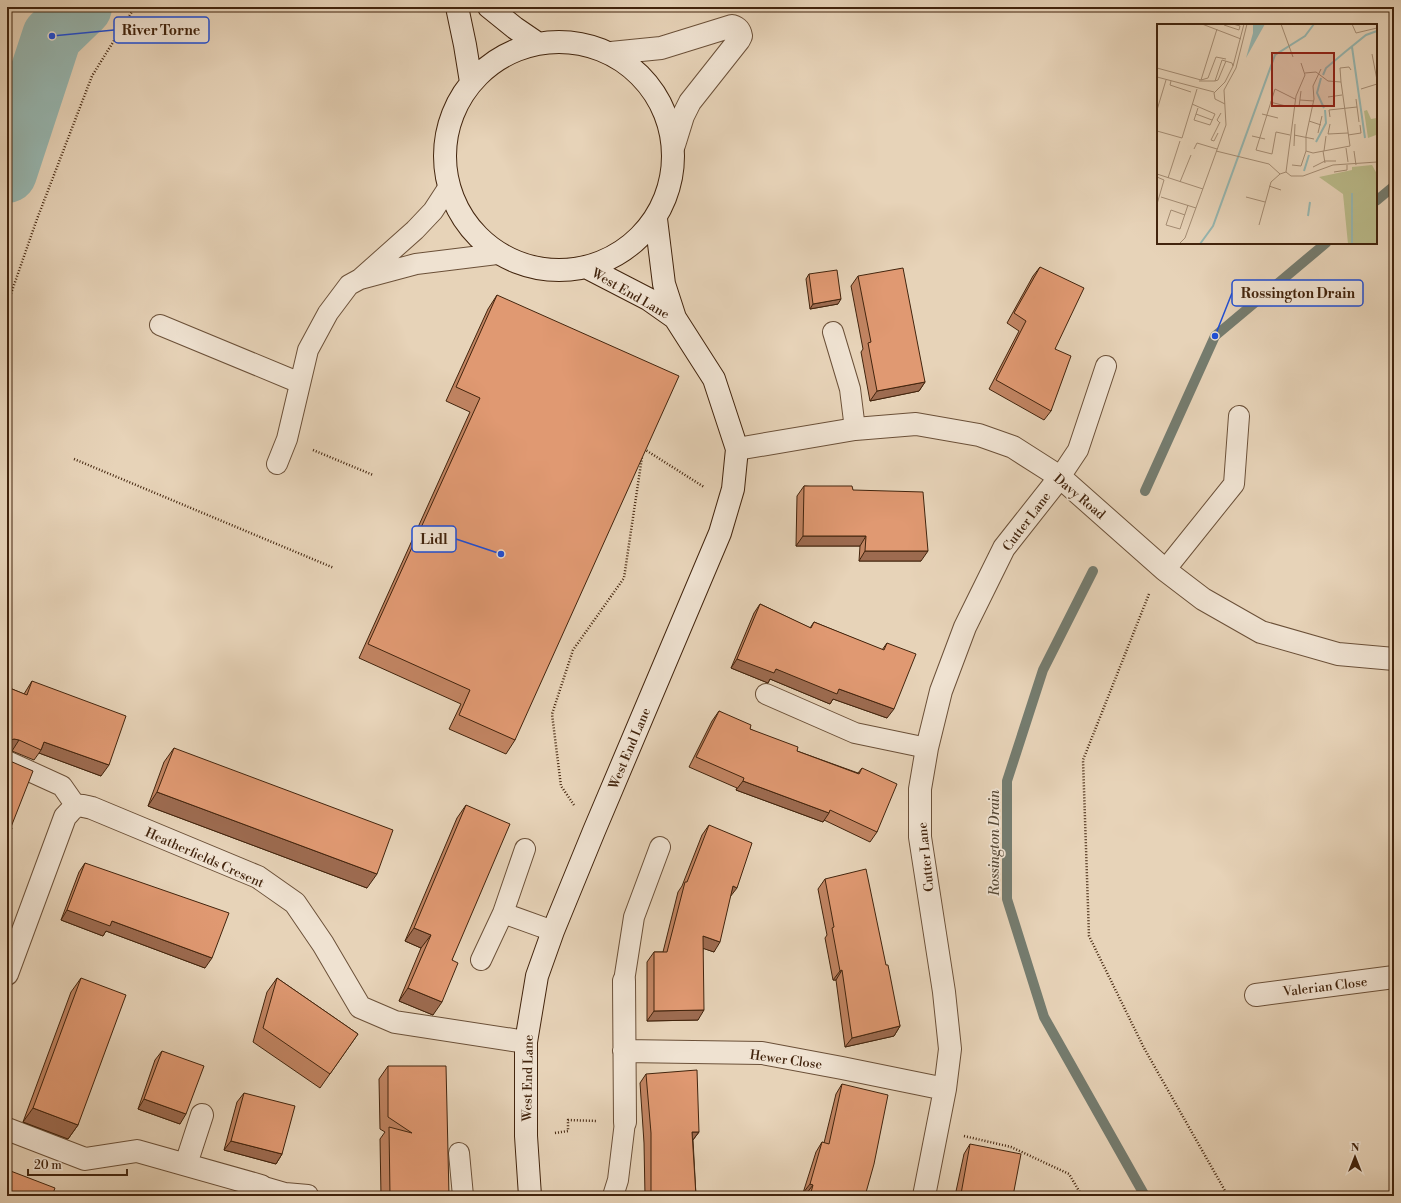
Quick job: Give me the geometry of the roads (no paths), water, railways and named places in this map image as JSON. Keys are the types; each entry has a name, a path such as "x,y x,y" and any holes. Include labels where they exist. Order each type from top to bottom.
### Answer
{"street":[{"path":"457,7 471,82"},
{"path":"489,7 537,43"},
{"path":"611,53 661,48 732,26 737,27 740,31 741,36 739,40 690,102 682,116 674,145"},
{"name":"West End Lane","path":"574,42 611,53 643,76 664,108 674,145 672,184 656,220 630,248 588,268 541,270 497,254 464,222 448,188 443,150 451,114 471,82 500,57 537,43 574,42"},
{"name":"West End Lane","path":"530,1196 526,1136 526,1042 537,976 553,931 594,831 720,533 733,489 737,449 714,379 675,318 664,284 656,220"},
{"name":"West End Lane","path":"588,268 648,299 675,318"},
{"name":"Davy Road","path":"737,449 855,429 916,424 979,435 1013,447 1060,478 1165,570 1203,599 1261,632 1338,654 1394,659"},
{"name":"Cutter Lane","path":"924,1196 945,1089 950,1049 944,992 920,837 920,789 927,748 941,691 964,628 1004,548 1060,478"},
{"path":"7,974 65,817 76,806"},
{"name":"Heatherfields Cresent","path":"76,806 92,808 258,877 295,903 323,944 360,1007 395,1022 526,1042"},
{"name":"Valerian Close","path":"1256,994 1394,977"},
{"path":"624,981 625,1122"},
{"name":"Hewer Close","path":"624,1051 762,1053 945,1089"},
{"path":"186,1164 202,1115"},
{"path":"7,1129 85,1159 137,1151 260,1186"}],"lane":[{"path":"277,464 287,439 308,350 328,313 349,285 360,279 415,230 433,211 448,188"},
{"path":"360,279 416,264 497,254"},
{"path":"160,325 300,383"},
{"path":"833,332 850,389 855,429"},
{"path":"1060,478 1078,450 1106,366"},
{"path":"1165,570 1234,484 1239,416"},
{"path":"766,694 855,733 927,748"},
{"path":"7,761 62,786 76,806"},
{"path":"624,981 634,917 660,847"},
{"path":"481,960 503,913 525,850"},
{"path":"503,913 553,931"},
{"path":"613,1196 618,1180 625,1122"},
{"path":"459,1153 462,1196"},
{"path":"260,1186 285,1193 308,1195"}],"waterway":[{"path":"7,173 52,36 82,7"},
{"name":"Rossington Drain","path":"1377,200 1394,186"},
{"name":"Rossington Drain","path":"1145,491 1215,336 1325,244"},
{"name":"Rossington Drain","path":"1093,571 1043,670 1007,781 1007,899 1044,1017 1145,1196"}],"place":[{"name":"River Torne","path":"52,36"},
{"name":"Rossington Drain","path":"1215,336"},
{"name":"Lidl","path":"501,554"}]}
